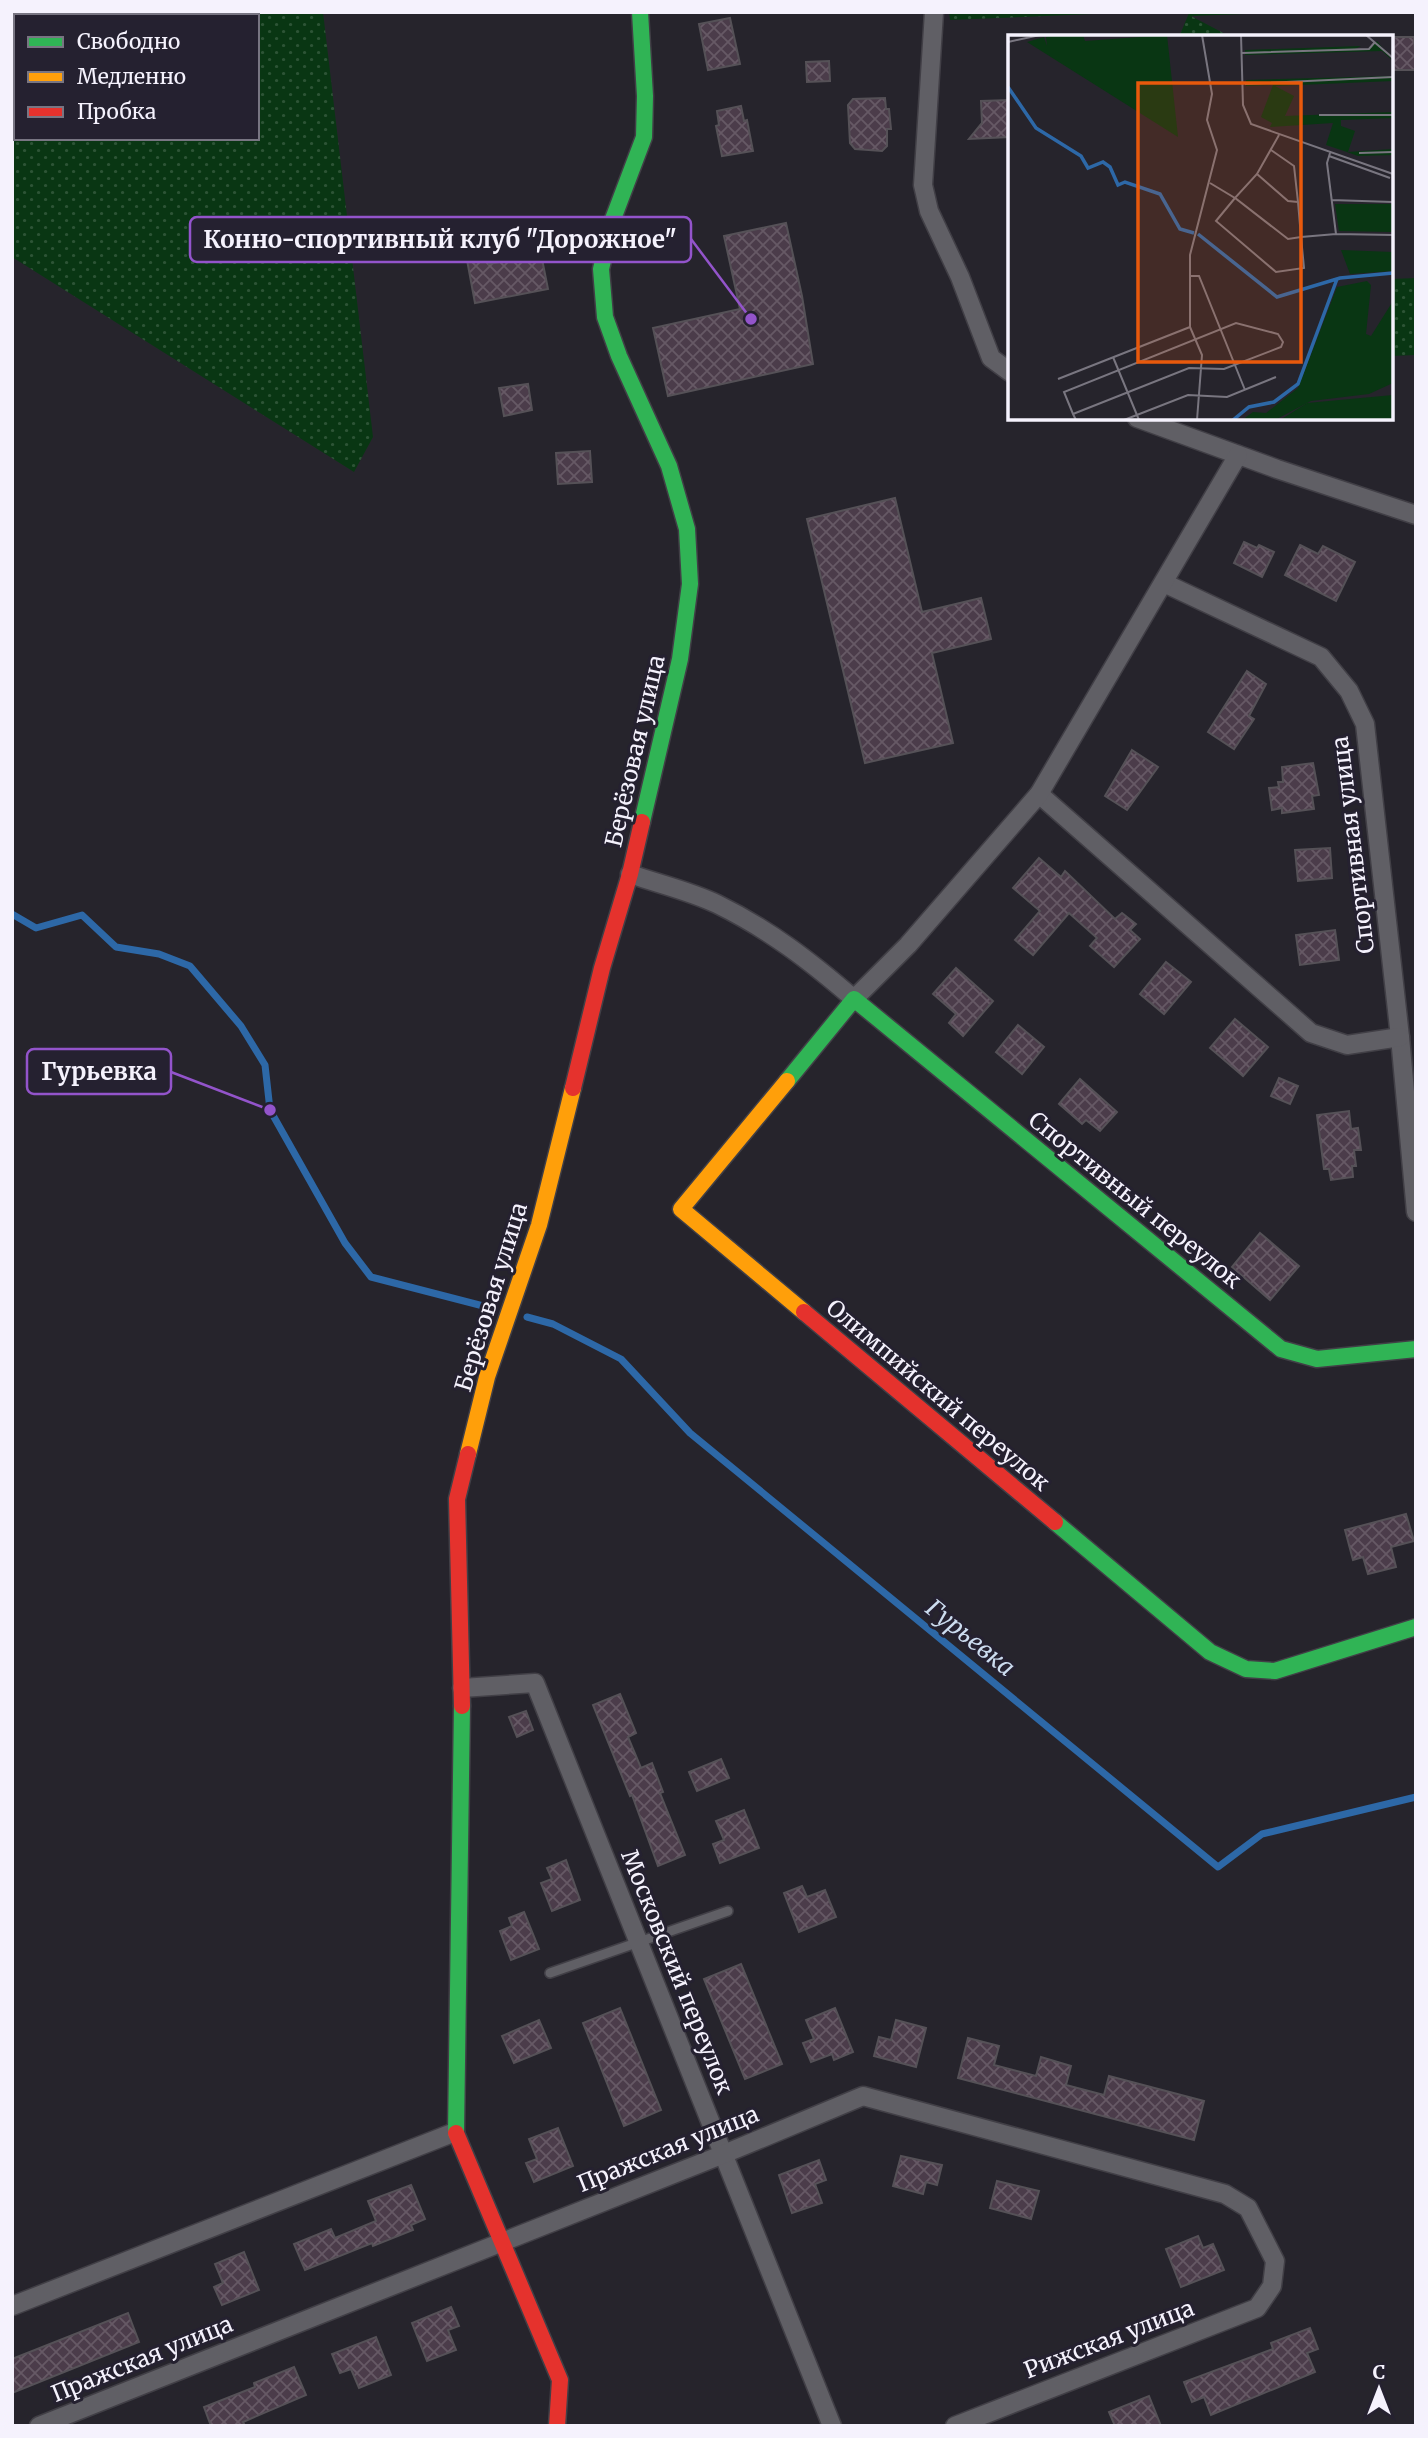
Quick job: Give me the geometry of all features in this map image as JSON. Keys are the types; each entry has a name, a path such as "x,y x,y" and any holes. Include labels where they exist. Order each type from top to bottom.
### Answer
{"street":[{"name":"Берёзовая улица","path":"455,2132 462,1688 457,1499 487,1377 539,1225 602,968 630,874 680,659 690,584 687,529 669,466 619,356 605,317 601,269 613,219 643,137 645,96 640,12"},
{"path":"934,12 923,186 929,211 960,277 991,358 1008,371"},
{"path":"1144,420 1416,514"},
{"path":"630,874 715,903 762,929 801,954 854,999 908,945 1039,794 1238,454"},
{"name":"Спортивная улица","path":"1164,583 1321,657 1349,691 1365,724 1400,1037 1416,1212"},
{"path":"1039,794 1311,1033 1347,1045 1400,1037"},
{"name":"Спортивный переулок","path":"854,999 1281,1349 1317,1359 1416,1349"},
{"name":"Олимпийский переулок","path":"854,999 681,1209 1210,1652 1245,1668 1275,1671 1416,1627"},
{"name":"Московский переулок","path":"462,1688 535,1683 832,2426"},
{"name":"Пражская улица","path":"39,2426 863,2096 1225,2194 1248,2208 1259,2227 1275,2262 1272,2286"},
{"path":"12,2306 455,2132 560,2380 556,2426"},
{"name":"Рижская улица","path":"955,2426 1257,2308 1272,2286"}],"lane":[{"path":"550,1973 728,1911"}],"green space":[{"path":"12,12 323,12 373,437 354,472 12,257"},
{"path":"949,12 1141,12 950,20"},
{"path":"1145,12 1302,12 1191,16 1227,35 1180,35 1189,13"},
{"path":"1416,278 1416,355 1393,356 1393,279"}],"building":[{"path":"730,18 740,64 708,70 699,24"},
{"path":"1393,37 1414,37 1416,70 1393,70"},
{"path":"829,61 830,81 807,82 806,62"},
{"path":"885,98 891,129 887,129 887,146 882,151 855,149 850,143 848,105 853,99"},
{"path":"1008,100 1008,137 969,139 982,123 981,101"},
{"path":"741,106 744,121 747,120 753,151 722,156 716,126 719,125 717,111"},
{"path":"786,223 813,364 668,396 653,328 740,309 724,236"},
{"path":"541,254 548,289 475,303 467,260 488,256 489,264"},
{"path":"528,384 532,410 504,416 499,388"},
{"path":"590,451 592,482 558,484 556,453"},
{"path":"895,498 922,612 981,598 991,639 932,653 953,743 865,763 807,519"},
{"path":"1244,542 1274,552 1262,577 1234,563"},
{"path":"1300,545 1318,554 1323,546 1355,562 1336,601 1285,575"},
{"path":"1247,671 1266,684 1249,716 1254,719 1234,749 1208,732"},
{"path":"1132,750 1158,767 1127,810 1105,796"},
{"path":"1313,763 1319,795 1312,796 1314,809 1282,813 1282,808 1272,810 1269,788 1279,787 1278,782 1283,782 1282,767"},
{"path":"1330,848 1332,878 1298,881 1295,850"},
{"path":"1039,858 1061,877 1065,871 1115,919 1122,913 1136,924 1130,930 1140,939 1114,967 1090,946 1097,938 1069,913 1033,955 1015,940 1040,911 1013,888"},
{"path":"1335,930 1339,960 1300,965 1296,935"},
{"path":"1166,962 1191,982 1164,1014 1140,994"},
{"path":"956,968 993,1001 963,1036 949,1023 956,1014 933,994"},
{"path":"1235,1019 1268,1047 1243,1076 1210,1048"},
{"path":"1018,1025 1044,1047 1022,1074 996,1052"},
{"path":"1279,1078 1298,1086 1290,1104 1271,1096"},
{"path":"1080,1079 1117,1112 1100,1131 1086,1120 1082,1124 1059,1104"},
{"path":"1349,1111 1351,1129 1358,1128 1361,1150 1354,1150 1356,1166 1352,1166 1353,1177 1331,1180 1329,1169 1324,1169 1317,1115"},
{"path":"1260,1233 1299,1266 1270,1300 1232,1267"},
{"path":"1406,1514 1414,1541 1391,1547 1396,1567 1368,1574 1363,1557 1353,1560 1345,1530"},
{"path":"620,1694 636,1733 628,1737 641,1768 652,1763 663,1792 660,1793 685,1855 658,1866 632,1795 630,1796 593,1705"},
{"path":"526,1711 533,1730 517,1737 509,1717"},
{"path":"721,1759 729,1778 697,1791 689,1772"},
{"path":"744,1810 759,1848 720,1863 713,1844 724,1840 716,1821"},
{"path":"566,1860 580,1900 552,1911 541,1883 552,1879 547,1868"},
{"path":"802,1886 807,1897 825,1890 836,1917 799,1932 784,1893"},
{"path":"524,1912 539,1949 511,1960 500,1931 512,1926 509,1918"},
{"path":"741,1964 782,2064 745,2079 704,1979"},
{"path":"620,2008 661,2110 624,2126 583,2023"},
{"path":"835,2008 853,2052 834,2060 832,2054 811,2062 803,2043 814,2039 806,2020"},
{"path":"539,2020 551,2048 514,2063 502,2036"},
{"path":"896,2020 926,2028 916,2067 874,2056 879,2037 891,2040"},
{"path":"968,2038 999,2046 994,2065 1036,2076 1041,2057 1071,2066 1066,2085 1104,2095 1109,2076 1204,2101 1194,2140 958,2078"},
{"path":"558,2128 573,2166 534,2182 526,2163 537,2159 529,2139"},
{"path":"901,2156 942,2165 937,2185 926,2182 923,2194 893,2186"},
{"path":"819,2160 826,2180 815,2184 822,2203 792,2213 779,2175"},
{"path":"997,2181 1039,2191 1031,2219 990,2208"},
{"path":"411,2185 425,2219 411,2225 413,2230 305,2270 294,2244 331,2229 335,2238 376,2221 368,2201"},
{"path":"1198,2236 1203,2248 1213,2244 1224,2270 1181,2287 1166,2249"},
{"path":"244,2252 259,2290 222,2305 214,2287 223,2283 215,2264"},
{"path":"451,2307 459,2326 448,2330 456,2350 427,2361 412,2323"},
{"path":"128,2313 139,2342 12,2393 12,2359"},
{"path":"1310,2328 1318,2349 1307,2353 1315,2372 1211,2415 1204,2397 1192,2402 1184,2382 1273,2349 1271,2343"},
{"path":"376,2337 391,2375 359,2388 351,2369 340,2373 332,2354"},
{"path":"294,2367 306,2395 243,2422 245,2426 211,2426 204,2407 255,2387 254,2383"},
{"path":"1149,2396 1161,2426 1115,2426 1109,2412"}],"waterway":[{"name":"Гурьевка","path":"12,914 36,928 82,915 116,947 159,954 190,966 241,1026 265,1065 270,1110 345,1243 371,1277 491,1308"},
{"name":"Гурьевка","path":"527,1317 553,1324 621,1359 690,1433 1218,1867 1262,1834 1416,1797"}],"traffic: fast":[{"path":"640,12 645,96 644,137 613,219 601,269 605,317 619,356 669,466 687,529 690,584 680,659 642,822"},
{"path":"787,1081 854,999 1281,1349 1317,1359 1416,1349"},
{"path":"1055,1522 1210,1652 1246,1669 1275,1671 1416,1627"},
{"path":"456,2133 462,1706"}],"traffic: slow":[{"path":"787,1081 681,1209 804,1312"},
{"path":"468,1454 487,1377 539,1225 573,1088"}],"traffic: jam":[{"path":"573,1088 642,822"},
{"path":"804,1312 1055,1522"},
{"path":"462,1706 457,1499 468,1454"},
{"path":"456,2133 560,2380 557,2426"}],"place":[{"name":"Конно-спортивный клуб \"Дорожное\"","path":"751,319"},
{"name":"Гурьевка","path":"270,1110"}]}
